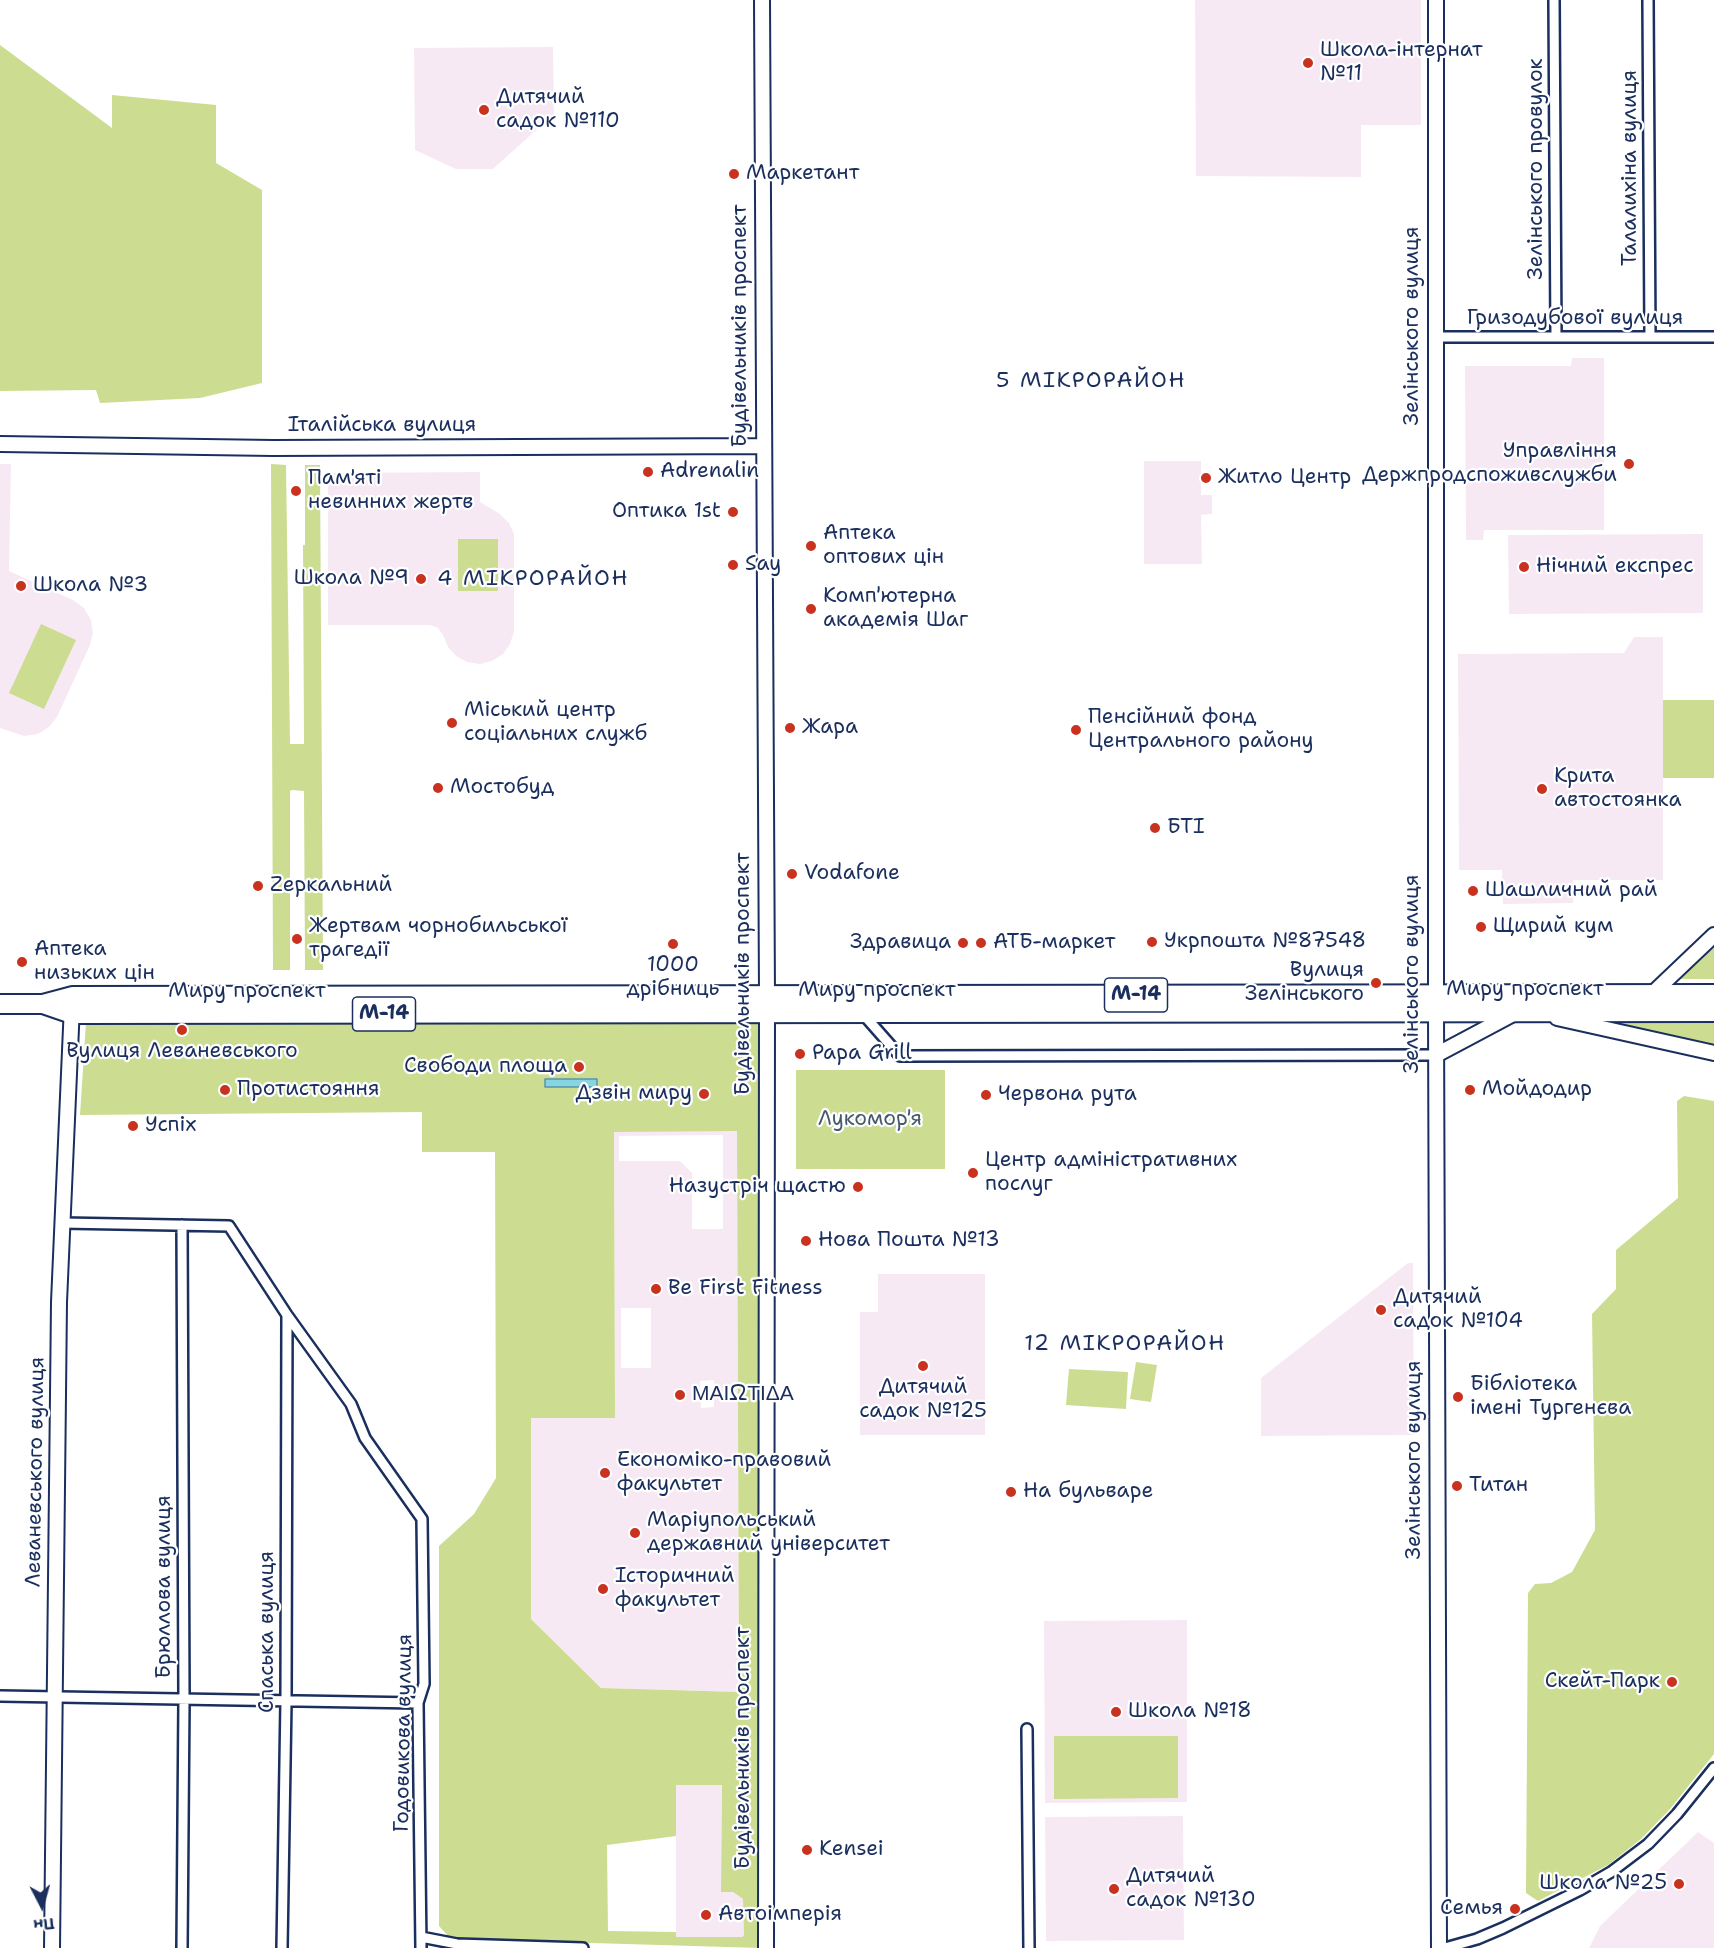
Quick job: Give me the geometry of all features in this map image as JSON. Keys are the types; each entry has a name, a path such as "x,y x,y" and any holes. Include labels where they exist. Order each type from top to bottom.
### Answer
{"highway":[{"name":"Зелінського вулиця","path":"1436,994 1436,1013"},
{"name":"Миру проспект","path":"0,1004 43,1004 73,996 1714,994"},
{"name":"Будівельників проспект","path":"766,995 767,1014"},
{"name":"Миру проспект","path":"43,1004 72,1014 1714,1012"}],"street":[{"name":"Будівельників проспект","path":"762,0 766,995"},
{"name":"Зелінського вулиця","path":"1436,0 1436,994"},
{"name":"Зелінського провулок","path":"1554,0 1556,337"},
{"name":"Талалихіна вулиця","path":"1648,0 1650,337"},
{"name":"Гризодубової вулиця","path":"1436,337 1714,337"},
{"name":"Італійська вулиця","path":"0,444 273,448 764,446"},
{"path":"1652,994 1714,935"},
{"name":"Леваневського вулиця","path":"52,1948 59,1302 73,996"},
{"path":"862,1013 900,1056 1436,1055 1515,1012"},
{"path":"1535,1012 1714,1053"},
{"name":"Зелінського вулиця","path":"1436,1013 1439,1948"},
{"name":"Будівельників проспект","path":"766,1948 767,1014"},
{"path":"62,1223 229,1226 287,1315"},
{"name":"Брюллова вулиця","path":"182,1225 184,1699 182,1948"},
{"name":"Годовикова вулиця","path":"287,1315 351,1404 365,1438 422,1519 424,1684 418,1703 421,1948"},
{"name":"Спаська вулиця","path":"282,1948 286,1701 287,1315"},
{"path":"0,1696 418,1703"},
{"path":"1027,1729 1029,1948"},
{"path":"1445,1948 1503,1928 1581,1890 1611,1872 1648,1844 1677,1814 1714,1768"},
{"path":"421,1937 483,1947 583,1948"}],"shaded area":[{"name":"Школа-інтернат №11","path":"1195,0 1421,0 1421,125 1361,125 1361,177 1196,176"},
{"name":"Дитячий садок №110","path":"553,47 554,114 493,169 456,169 415,150 414,48"},
{"path":"1572,358 1604,358 1604,530 1484,530 1483,540 1466,540 1465,366 1571,366"},
{"path":"1144,461 1201,461 1201,495 1212,495 1212,514 1201,515 1202,564 1144,564"},
{"name":"Школа №3","path":"0,464 11,464 9,571 73,600 84,608 91,620 93,633 90,645 57,717 49,727 38,734 24,736 0,728"},
{"name":"Школа №9","path":"480,472 480,502 500,514 509,523 514,534 514,632 503,654 492,661 480,664 467,662 456,656 448,647 438,628 430,625 328,625 328,473"},
{"path":"1703,534 1703,613 1509,614 1508,535"},
{"path":"1634,637 1663,637 1663,880 1573,880 1573,903 1503,904 1502,870 1459,870 1458,654 1624,653"},
{"name":"Маріупольський державний університет","path":"614,1131 737,1131 739,1692 601,1688 531,1619 531,1418 615,1417","holes":["723,1135 723,1229 692,1229 692,1173 680,1161 619,1161 619,1136","621,1308 651,1308 651,1368 621,1368","714,1380 714,1407 701,1408 700,1381"]},
{"name":"Дитячий садок №104","path":"1408,1263 1413,1263 1414,1435 1261,1436 1261,1378"},
{"name":"Дитячий садок №125","path":"878,1274 985,1274 985,1435 860,1435 860,1312 878,1312"},
{"name":"Школа №18","path":"1187,1620 1187,1802 1045,1803 1044,1621"},
{"path":"676,1785 722,1785 721,1892 733,1892 743,1899 744,1935 742,1937 676,1937"},
{"name":"Дитячий садок №130","path":"1183,1816 1184,1940 1046,1941 1045,1817"},
{"name":"Школа №25","path":"1698,1832 1714,1843 1714,1948 1589,1948 1600,1926"}],"green space":[{"path":"0,45 112,128 112,95 216,105 216,163 262,190 262,383 200,398 100,403 96,390 0,391"},
{"path":"271,464 286,465 290,744 304,744 305,465 320,465 323,970 305,970 304,791 292,790 290,791 290,970 273,970"},
{"path":"458,539 498,539 498,591 458,591"},
{"path":"41,624 76,640 44,709 9,693"},
{"path":"1663,700 1714,700 1714,778 1663,778"},
{"path":"1714,940 1714,979 1680,979 1676,975"},
{"path":"648,1020 761,1020 761,1948 458,1939 449,1937 439,1926 439,1546 474,1514 496,1478 495,1152 422,1152 422,1112 80,1115 86,1022 648,1024","holes":["737,1131 739,1692 601,1688 531,1619 531,1418 615,1418 614,1132","676,1785 722,1785 721,1892 733,1892 743,1899 744,1935 742,1937 676,1937 676,1932 608,1931 607,1845 676,1836"]},
{"path":"1714,1020 1714,1050 1585,1021"},
{"name":"Лукомор'я","path":"796,1070 945,1070 945,1169 796,1169"},
{"path":"1684,1096 1714,1101 1714,1754 1670,1809 1641,1839 1608,1865 1538,1901 1526,1893 1528,1593 1535,1584 1551,1583 1572,1572 1595,1530 1592,1314 1616,1289 1616,1250 1678,1198 1677,1101"},
{"path":"1136,1362 1157,1365 1151,1402 1130,1399"},
{"path":"1069,1369 1128,1372 1126,1409 1066,1405"},
{"path":"1054,1736 1178,1736 1178,1798 1054,1799"}],"water":[{"path":"545,1079 597,1079 597,1087 545,1087"}],"place":[{"name":"Школа-інтернат №11","path":"1308,63"},
{"name":"Дитячий садок №110","path":"484,110"},
{"name":"Маркетант","path":"734,174"},
{"name":"Управління Держпродспоживслужби","path":"1629,464"},
{"name":"Adrenalin","path":"648,472"},
{"name":"Житло Центр","path":"1206,478"},
{"name":"Пам'яті невинних жертв","path":"296,491"},
{"name":"Оптика 1st","path":"733,512"},
{"name":"Аптека оптових цін","path":"811,546"},
{"name":"Say","path":"733,565"},
{"name":"Нічний експрес","path":"1524,567"},
{"name":"Школа №9","path":"421,579"},
{"name":"Школа №3","path":"21,586"},
{"name":"Комп'ютерна академія Шаг","path":"811,609"},
{"name":"Міський центр соціальних служб","path":"452,723"},
{"name":"Жара","path":"790,728"},
{"name":"Пенсійний фонд Центрального району","path":"1076,730"},
{"name":"Мостобуд","path":"438,788"},
{"name":"Крита автостоянка","path":"1542,789"},
{"name":"БТІ","path":"1155,828"},
{"name":"Vodafone","path":"792,874"},
{"name":"Zеркальний","path":"258,886"},
{"name":"Шашличний рай","path":"1473,891"},
{"name":"Щирий кум","path":"1481,927"},
{"name":"Жертвам чорнобильської трагедії","path":"297,939"},
{"name":"Укрпошта №87548","path":"1152,942"},
{"name":"Здравица","path":"963,943"},
{"name":"АТБ-маркет","path":"981,943"},
{"name":"1000 дрібниць","path":"673,944"},
{"name":"Аптека низьких цін","path":"22,962"},
{"name":"Вулиця Зелінського","path":"1376,983"},
{"name":"Вулиця Леваневського","path":"182,1030"},
{"name":"Papa Grill","path":"800,1054"},
{"name":"Свободи площа","path":"579,1067"},
{"name":"Протистояння","path":"225,1090"},
{"name":"Мойдодир","path":"1470,1090"},
{"name":"Дзвін миру","path":"704,1094"},
{"name":"Червона рута","path":"986,1095"},
{"name":"Успіх","path":"133,1126"},
{"name":"Центр адміністративних послуг","path":"973,1173"},
{"name":"Назустріч щастю","path":"858,1187"},
{"name":"Нова Пошта №13","path":"806,1241"},
{"name":"Be First Fitness","path":"656,1289"},
{"name":"Дитячий садок №104","path":"1381,1310"},
{"name":"Дитячий садок №125","path":"923,1366"},
{"name":"ΜΑΙΩΤΙΔΑ","path":"680,1395"},
{"name":"Бібліотека імені Тургенєва","path":"1458,1397"},
{"name":"Економіко-правовий факультет","path":"605,1473"},
{"name":"Титан","path":"1457,1486"},
{"name":"На бульваре","path":"1011,1492"},
{"name":"Маріупольський державний університет","path":"635,1533"},
{"name":"Історичний факультет","path":"603,1589"},
{"name":"Скейт-Парк","path":"1672,1682"},
{"name":"Школа №18","path":"1116,1712"},
{"name":"Kensei","path":"807,1850"},
{"name":"Школа №25","path":"1679,1884"},
{"name":"Дитячий садок №130","path":"1114,1889"},
{"name":"Семья","path":"1515,1909"},
{"name":"Автоімперія","path":"706,1915"}],"district":[{"name":"5 МІКРОРАЙОН","path":"1091,381"},
{"name":"4 МІКРОРАЙОН","path":"533,579"},
{"name":"12 МІКРОРАЙОН","path":"1125,1344"}]}
